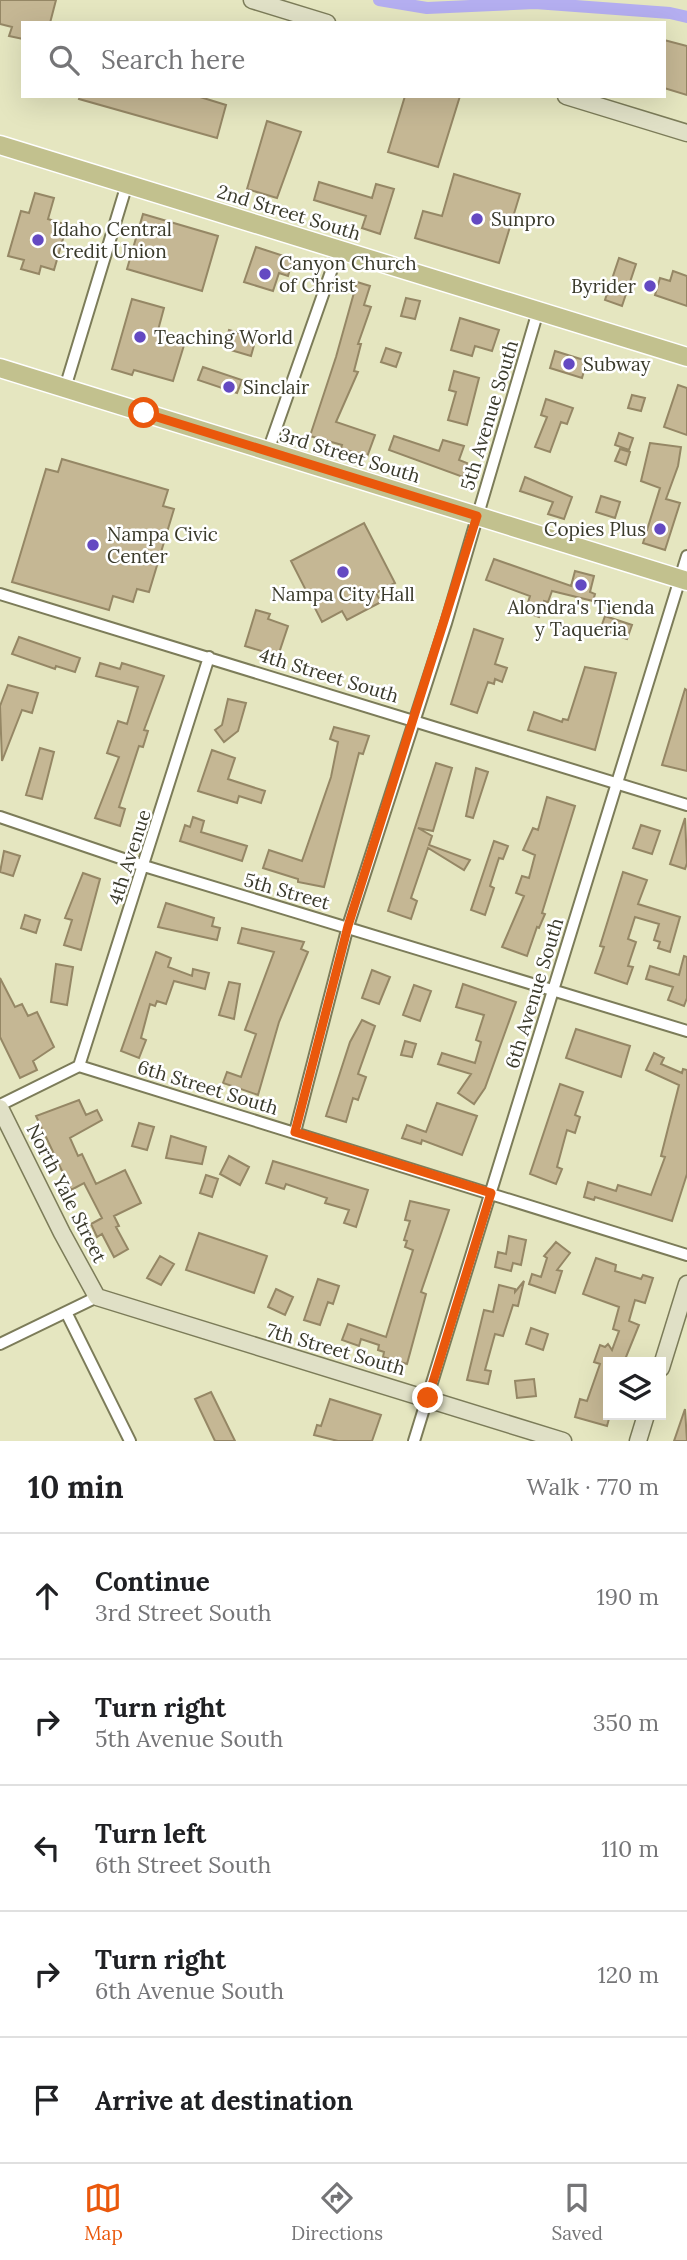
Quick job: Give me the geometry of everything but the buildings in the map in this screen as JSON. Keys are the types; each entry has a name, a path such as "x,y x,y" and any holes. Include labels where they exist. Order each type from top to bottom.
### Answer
{"main road":[{"path":"252,0 320,21"},
{"path":"573,98 687,133"},
{"name":"2nd Street South","path":"0,145 687,357"},
{"name":"3rd Street South","path":"0,368 684,580"},
{"name":"North Yale Street","path":"0,1106 97,1297"},
{"path":"664,1357 687,1284"},
{"name":"7th Street South","path":"97,1297 563,1441"},
{"path":"638,1441 644,1420"}],"street":[{"path":"65,388 127,184"},
{"path":"268,451 339,249"},
{"name":"5th Avenue South","path":"295,1132 348,926 477,516 538,311"},
{"name":"6th Avenue South","path":"414,1441 617,784 684,580 687,556"},
{"name":"4th Street South","path":"0,594 687,805"},
{"name":"4th Avenue","path":"79,1066 209,657"},
{"name":"5th Street","path":"0,817 144,866 687,1031"},
{"path":"0,1106 79,1066"},
{"name":"6th Street South","path":"79,1066 687,1255"},
{"path":"0,1344 97,1297"},
{"path":"66,1312 131,1441"}],"waterway":[{"path":"379,0 427,8 535,3 670,13 687,17"}],"place":[{"name":"Sunpro","path":"477,219"},
{"name":"Idaho Central Credit Union","path":"38,240"},
{"name":"Canyon Church of Christ","path":"265,274"},
{"name":"Byrider","path":"650,286"},
{"name":"Teaching World","path":"140,337"},
{"name":"Subway","path":"569,364"},
{"name":"Sinclair","path":"229,387"},
{"name":"Copies Plus","path":"660,529"},
{"name":"Nampa Civic Center","path":"93,545"},
{"name":"Nampa City Hall","path":"343,572"},
{"name":"Alondra's Tienda y Taqueria","path":"581,585"}],"route":[{"path":"144,413 477,516 446,623 412,719 348,926 295,1132 491,1193 428,1398"}]}
